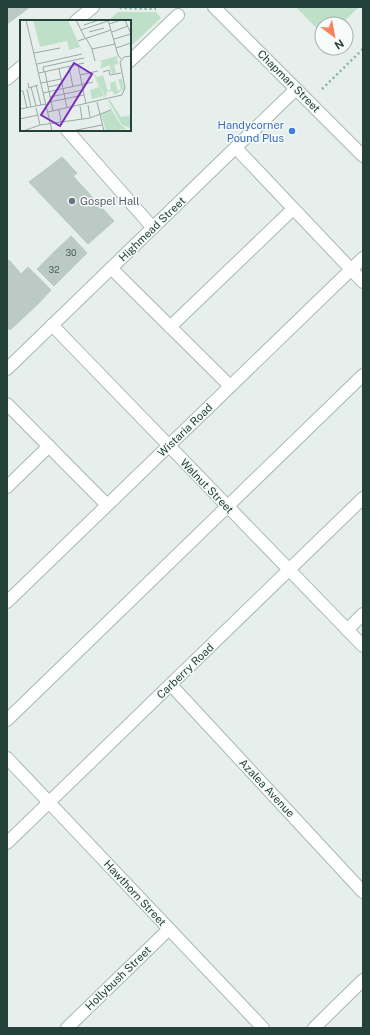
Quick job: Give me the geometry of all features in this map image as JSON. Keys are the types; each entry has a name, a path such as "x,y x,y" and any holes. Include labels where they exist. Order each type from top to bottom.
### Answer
{"street":[{"path":"77,20 93,7"},
{"name":"Chapman Street","path":"214,7 363,156"},
{"path":"131,60 178,15"},
{"name":"Highmead Street","path":"7,369 296,89"},
{"path":"68,131 153,228"},
{"path":"236,148 363,282"},
{"path":"170,327 293,209"},
{"name":"Wistaria Road","path":"7,602 363,258"},
{"path":"111,268 230,386"},
{"name":"Walnut Street","path":"52,326 363,646"},
{"path":"7,720 363,375"},
{"path":"7,404 107,505"},
{"path":"7,487 49,446"},
{"name":"Carberry Road","path":"7,843 363,498"},
{"path":"347,630 363,614"},
{"name":"Azalea Avenue","path":"171,685 363,892"},
{"name":"Hawthorn Street","path":"7,758 263,1028"},
{"name":"Hollybush Street","path":"67,1028 169,929"},
{"path":"314,1028 363,980"}],"path":[{"path":"309,101 363,49"}],"green space":[{"path":"296,7 359,7 349,16 314,16 314,26"},
{"path":"118,12 156,12 161,18 131,46 131,20 109,20"}],"building":[{"path":"7,7 30,7 7,24"},
{"name":"Gospel Hall","path":"62,157 77,173 73,176 114,221 88,244 29,182"},
{"path":"71,236 87,253 71,269 54,252"},
{"path":"54,252 71,269 54,286 37,269"},
{"path":"9,260 21,274 28,267 51,290 38,304 7,272 7,262"},
{"path":"7,272 38,304 24,317 7,299"},
{"path":"7,299 24,317 10,330 7,327"}],"place":[{"name":"Handycorner Pound Plus","path":"292,131"},
{"name":"Gospel Hall","path":"72,201"}]}
